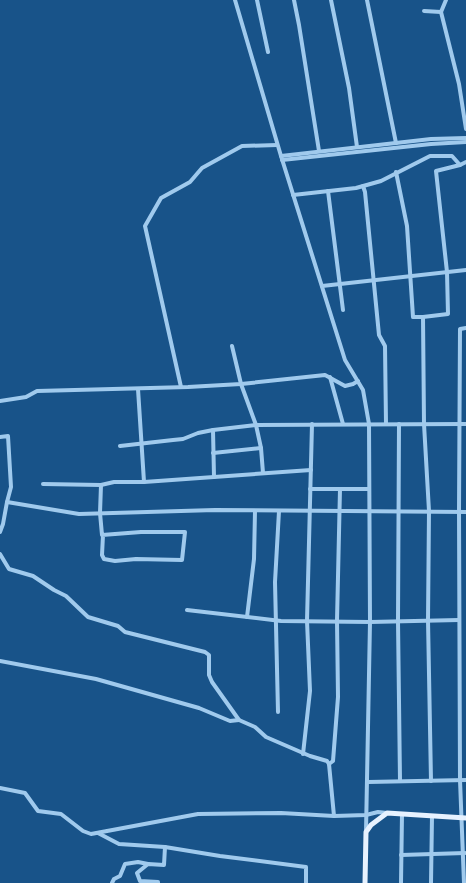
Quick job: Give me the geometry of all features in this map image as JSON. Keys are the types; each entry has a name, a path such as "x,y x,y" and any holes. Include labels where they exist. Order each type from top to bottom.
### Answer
{"main road":[{"path":"365,883 366,832 371,825 387,813 463,818"}],"street":[{"path":"235,0 277,145 345,360 363,390 369,424 370,622 366,832"},
{"path":"257,0 268,52"},
{"path":"294,0 319,151"},
{"path":"331,0 349,88 357,147"},
{"path":"367,0 396,142"},
{"path":"446,0 441,12 459,84 466,129"},
{"path":"424,11 441,12"},
{"path":"281,158 319,151 396,142 466,138"},
{"path":"281,158 424,144 466,142"},
{"path":"181,387 145,226 162,198 190,182 202,168 242,146 277,145"},
{"path":"293,195 363,186 381,181 430,156 452,156 464,164"},
{"path":"396,172 408,226 413,317 423,317 448,314 446,272 436,171 464,164"},
{"path":"363,186 365,192 379,334 385,346 386,424"},
{"path":"328,191 343,310"},
{"path":"322,286 466,270"},
{"path":"423,317 424,424 429,512 428,620 431,781"},
{"path":"464,883 465,853 460,780 458,512 460,329 466,328"},
{"path":"232,346 241,384 256,425 261,448 263,473"},
{"path":"0,402 26,397 37,391 138,389 241,384 325,375 345,386 358,381"},
{"path":"330,377 343,424"},
{"path":"138,389 144,482"},
{"path":"303,754 310,691 307,621 312,424"},
{"path":"399,424 398,621 400,782"},
{"path":"120,446 173,440 213,430 256,425 466,424"},
{"path":"213,430 214,477"},
{"path":"0,437 8,436 11,487 0,532"},
{"path":"213,453 261,448"},
{"path":"43,484 101,486 114,482 144,482 311,470"},
{"path":"101,486 100,513 103,535 102,555 104,559 115,561 136,559 182,560 184,532 141,532 103,535"},
{"path":"310,489 369,489"},
{"path":"334,816 330,764 333,761 336,743 338,697 340,489"},
{"path":"7,502 80,514 215,510 466,512"},
{"path":"247,617 254,559 254,510"},
{"path":"278,712 276,582 279,511"},
{"path":"0,554 9,569 33,576 66,596 88,617 118,626 124,632 205,652 209,655 209,675 212,682 240,720 255,727 266,737 303,754 328,761 330,764"},
{"path":"187,610 276,621 370,622 459,620"},
{"path":"0,661 96,679 199,708 230,721 240,720"},
{"path":"459,667 466,666"},
{"path":"460,718 466,718"},
{"path":"368,782 466,780"},
{"path":"0,788 25,794 38,811 61,814 83,831 91,834 198,814 281,813 334,816 366,815 378,812 387,813"},
{"path":"401,883 402,814"},
{"path":"432,816 432,883"},
{"path":"98,833 119,844 166,847 220,856 306,867 306,883"},
{"path":"112,883 114,879 120,876 125,864 138,862 164,865 166,847"},
{"path":"401,855 465,853"},
{"path":"148,864 137,873 140,881 158,883"}]}
